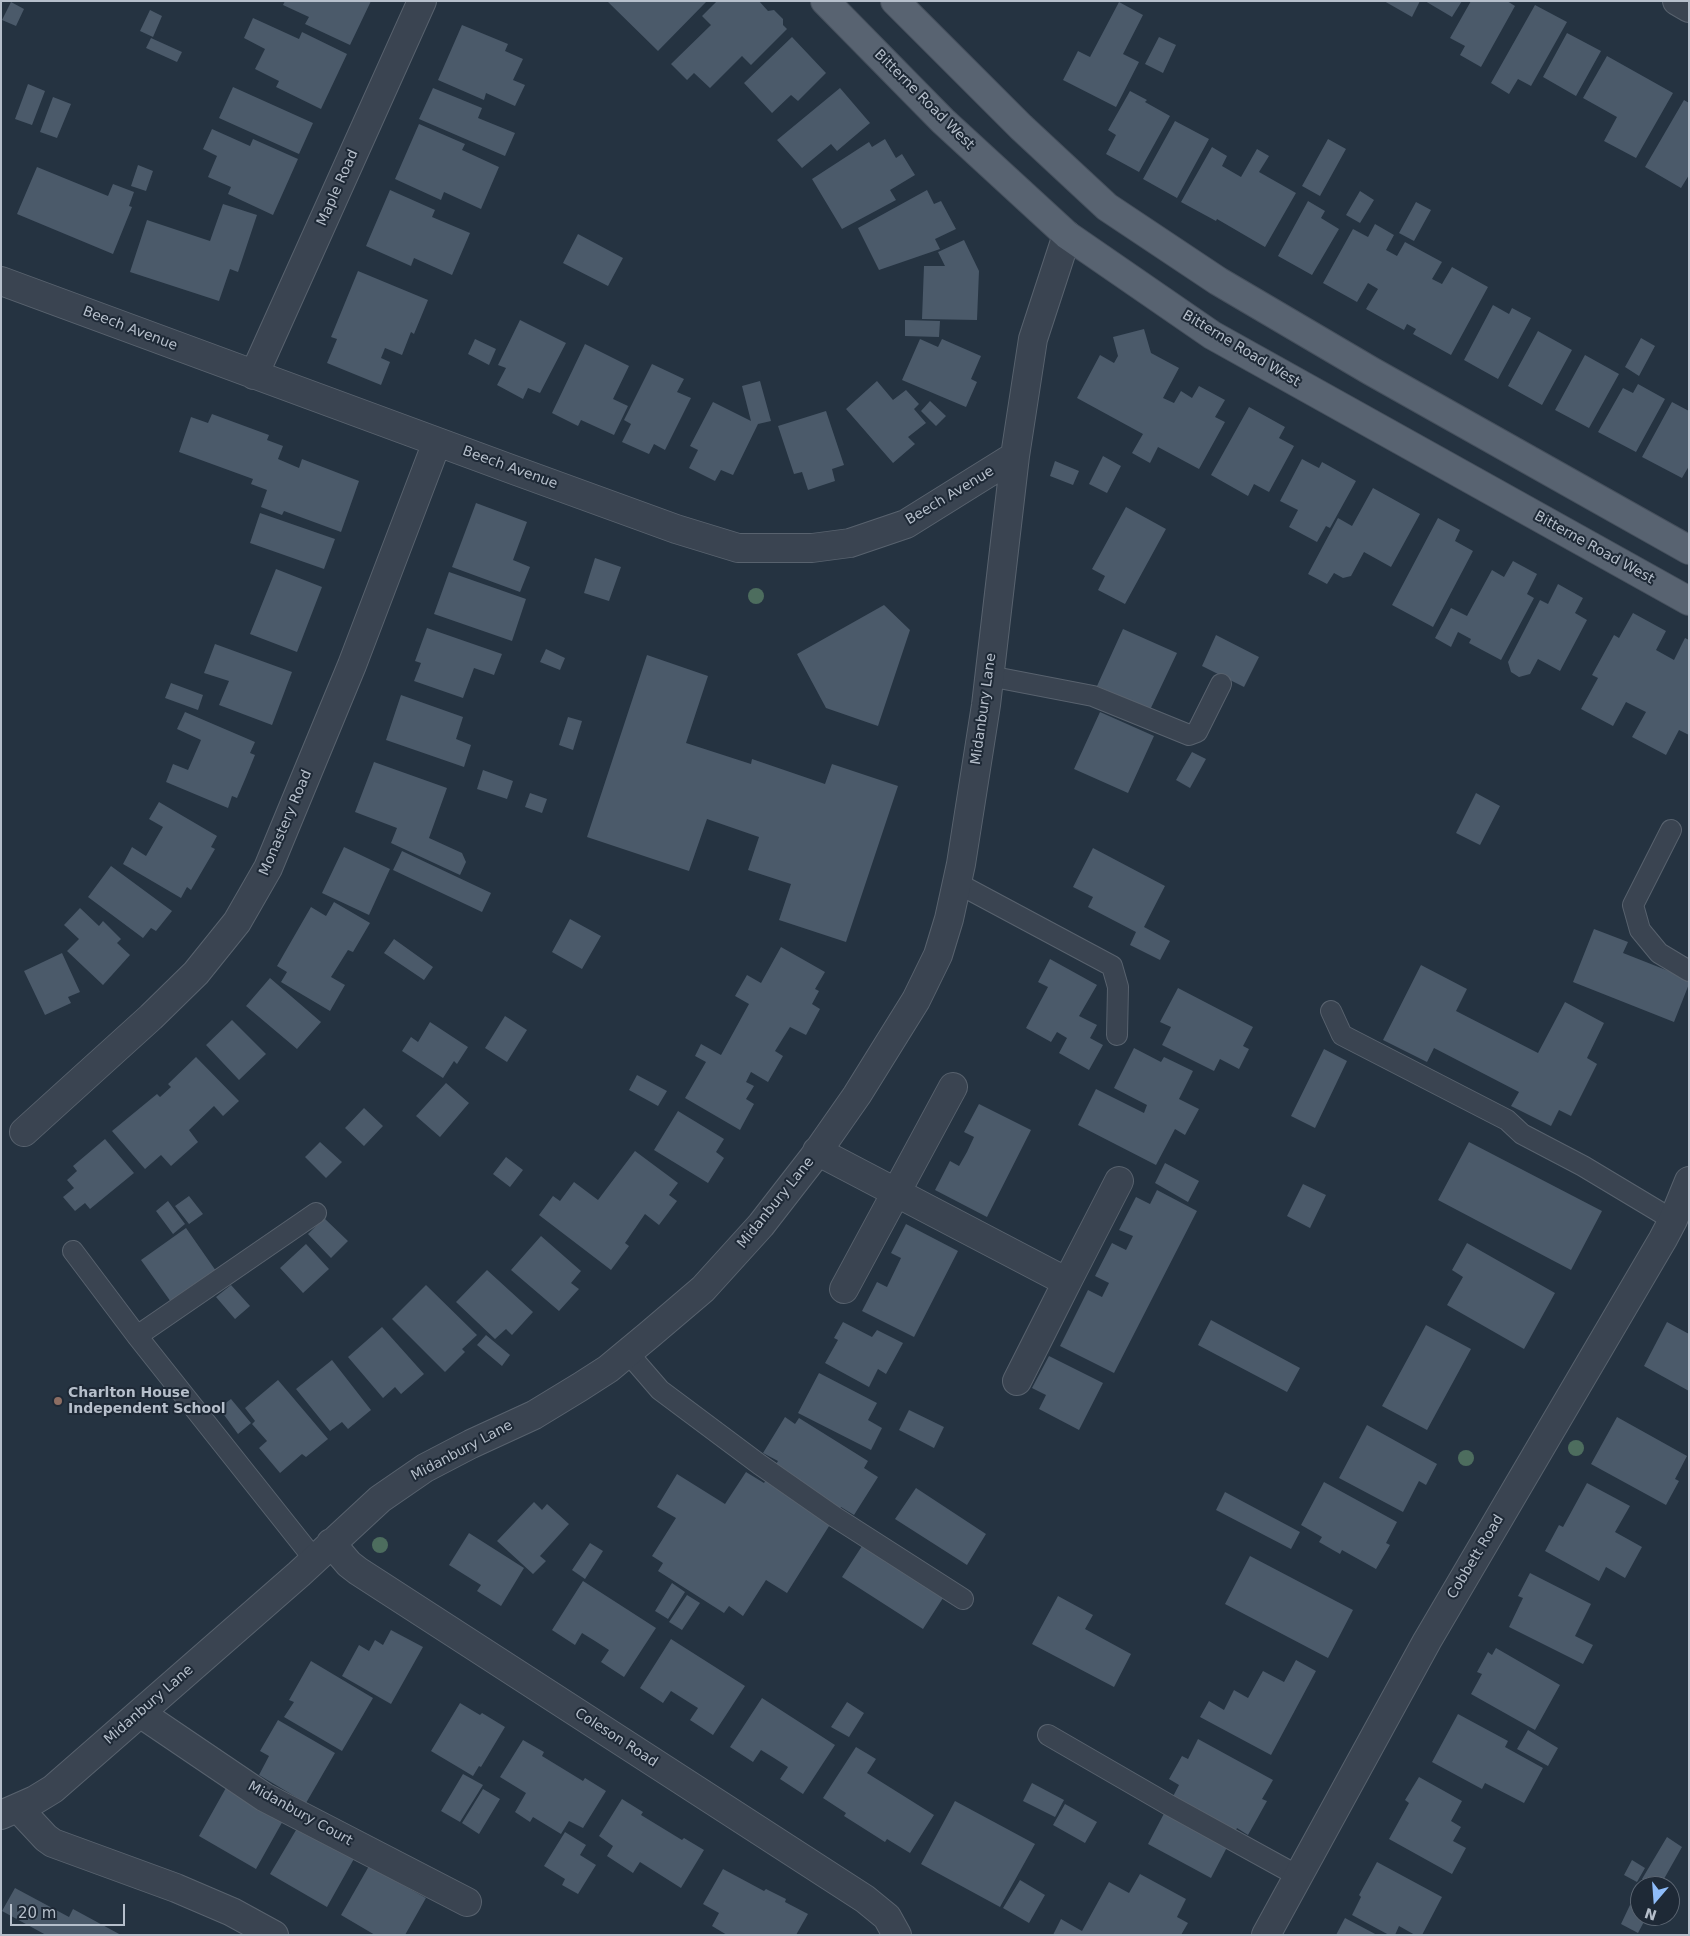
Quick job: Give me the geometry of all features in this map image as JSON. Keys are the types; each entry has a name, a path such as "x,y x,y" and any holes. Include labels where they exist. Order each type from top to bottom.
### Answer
{"main road":[{"name":"Bitterne Road West","path":"825,1 943,121 1067,236 1212,335 1689,602"},
{"path":"895,1 1021,127 1107,207 1218,281 1371,372 1689,550"}],"street":[{"name":"Maple Road","path":"254,376 422,1"},
{"path":"1678,1 1689,8"},
{"name":"Midanbury Lane","path":"10,1812 53,1789 292,1580 380,1499 424,1468 534,1415 608,1369 703,1288 761,1225 817,1152 893,1040 916,1000 938,955 957,883 986,705 1015,456 1033,339 1067,236"},
{"name":"Beech Avenue","path":"1,281 254,376 676,529 738,548 812,548 840,544 906,524 1015,456"},
{"name":"Monastery Road","path":"24,1132 152,1017 196,973 237,922 268,868 352,665 437,442"},
{"path":"844,1289 953,1087"},
{"name":"Midanbury Lane","path":"817,1152 1067,1282"},
{"path":"1017,1381 1119,1181"},
{"name":"Cobbett Road","path":"1266,1935 1427,1641 1681,1217 1689,1181"},
{"name":"Coleson Road","path":"322,1551 349,1564 865,1899 887,1917 897,1935"},
{"name":"Midanbury Court","path":"140,1713 264,1797 467,1902"},
{"path":"10,1812 54,1843 176,1888 232,1912 274,1935"}],"lane":[{"path":"989,676 1093,696 1189,735 1197,732 1221,684"},
{"path":"1671,830 1633,905 1640,930 1659,953 1689,971"},
{"path":"957,883 1112,966 1118,987 1117,1035"},
{"path":"1331,1011 1342,1035 1507,1120 1522,1134 1681,1217"},
{"path":"138,1336 316,1213"},
{"path":"72,1250 138,1336 322,1551"},
{"path":"628,1353 660,1390 758,1464 835,1517 963,1600"},
{"path":"1048,1735 1169,1805 1298,1876"}],"building":[{"path":"285,1 371,1 350,45 305,24 309,17 283,5"},
{"path":"607,1 705,1 706,2 658,51"},
{"path":"717,1 759,1 768,11 774,10 783,19 783,25 787,29 751,65 742,56 710,88 694,73 687,80 671,64 711,25 702,16"},
{"path":"1384,1 1420,1 1412,17"},
{"path":"1425,1 1462,1 1452,17"},
{"path":"1471,1 1507,1 1515,6 1481,67 1460,55 1465,46 1450,38"},
{"path":"11,2 24,9 16,26 2,20"},
{"path":"1119,2 1143,15 1123,54 1139,62 1116,107 1063,80 1078,51 1090,57"},
{"path":"1535,5 1567,22 1531,86 1518,79 1509,94 1491,83"},
{"path":"150,10 162,16 153,37 140,31"},
{"path":"253,18 299,39 302,32 347,54 321,109 276,87 279,81 255,69 265,49 244,38"},
{"path":"462,25 508,44 505,51 523,59 513,80 525,85 515,106 486,93 484,100 438,80"},
{"path":"1567,33 1601,51 1576,96 1543,77"},
{"path":"792,37 826,73 798,101 791,95 772,113 744,83"},
{"path":"1159,37 1176,45 1163,73 1145,64"},
{"path":"151,38 182,52 177,62 146,48"},
{"path":"1607,56 1673,93 1636,158 1604,141 1617,117 1583,98"},
{"path":"28,84 45,91 32,125 15,119"},
{"path":"233,87 313,123 299,154 219,118"},
{"path":"433,88 482,108 478,118 515,133 505,156 419,119"},
{"path":"840,88 870,123 837,151 831,144 802,168 777,140"},
{"path":"1130,91 1170,116 1139,172 1106,154 1116,135 1108,130"},
{"path":"53,97 71,104 57,138 40,132"},
{"path":"1684,100 1689,103 1689,175 1681,188 1645,167"},
{"path":"1175,121 1209,139 1177,198 1143,179"},
{"path":"419,124 465,144 462,150 499,167 481,209 444,192 441,200 395,179"},
{"path":"212,129 250,146 253,139 298,159 273,215 228,194 231,187 208,177 217,156 203,149"},
{"path":"885,139 896,158 902,154 915,175 890,190 896,200 842,229 812,179 869,142 872,147"},
{"path":"1328,139 1346,149 1320,196 1302,186"},
{"path":"1212,147 1227,156 1222,166 1241,177 1257,149 1269,156 1259,172 1296,193 1265,247 1217,219 1216,221 1181,202"},
{"path":"138,165 153,171 146,191 131,186"},
{"path":"37,167 108,196 113,184 134,192 129,206 132,207 113,254 17,214"},
{"path":"390,190 435,210 432,217 470,233 452,275 414,258 411,266 366,246"},
{"path":"927,190 934,204 941,201 956,229 935,239 940,249 879,270 858,228"},
{"path":"1360,191 1374,200 1360,223 1346,215"},
{"path":"1308,201 1325,211 1321,218 1339,229 1312,275 1278,256"},
{"path":"1416,202 1431,210 1414,241 1399,233"},
{"path":"223,204 257,215 238,272 230,269 219,301 130,272 147,220 210,241"},
{"path":"1375,224 1394,235 1386,250 1397,256 1405,242 1442,262 1432,279 1442,284 1452,267 1488,287 1451,355 1413,334 1416,329 1407,324 1404,330 1366,309 1378,289 1368,283 1357,302 1323,283 1353,229 1368,237"},
{"path":"578,234 623,258 608,286 563,263"},
{"path":"964,240 979,271 977,320 922,319 924,266 945,266 938,252"},
{"path":"358,271 428,300 414,334 411,332 402,355 385,348 381,358 390,362 381,385 327,363 337,339 331,337"},
{"path":"1493,305 1509,314 1512,308 1531,318 1498,379 1464,360"},
{"path":"520,320 566,343 540,393 528,388 523,399 497,385 506,368 498,365"},
{"path":"905,320 940,321 939,337 905,336"},
{"path":"1144,329 1151,353 1179,368 1163,398 1174,403 1181,391 1192,398 1199,386 1225,400 1215,417 1225,422 1199,469 1158,447 1150,463 1132,453 1143,434 1077,398 1100,355 1114,363 1118,356 1113,337"},
{"path":"1538,331 1572,350 1542,405 1508,386"},
{"path":"1641,338 1655,346 1639,376 1625,367"},
{"path":"475,339 496,349 489,365 468,354"},
{"path":"920,339 938,347 942,339 981,356 971,379 977,382 966,407 902,380"},
{"path":"585,344 629,366 613,399 628,406 614,435 581,420 578,426 552,413"},
{"path":"1585,355 1619,374 1589,428 1555,410"},
{"path":"652,364 684,379 677,392 691,398 665,450 654,444 649,454 622,442 631,424 624,420"},
{"path":"760,381 771,421 758,424 733,475 721,470 715,481 689,468 698,450 690,446 713,402 751,421 742,386"},
{"path":"877,381 893,400 906,390 919,404 914,409 926,423 908,437 915,444 893,463 846,409"},
{"path":"1638,384 1665,399 1636,452 1598,432 1623,388 1633,393"},
{"path":"930,401 946,416 936,426 921,411"},
{"path":"1672,402 1689,411 1689,466 1682,478 1642,457"},
{"path":"1249,407 1285,427 1279,438 1294,446 1269,492 1254,484 1248,496 1211,475"},
{"path":"826,411 844,465 832,469 835,481 808,490 802,472 794,474 778,426"},
{"path":"212,414 269,435 267,440 283,446 278,459 299,468 302,459 359,481 341,532 284,511 282,515 261,507 267,490 251,484 253,479 179,452 191,417 208,423"},
{"path":"1103,456 1121,466 1107,493 1089,484"},
{"path":"1302,459 1319,468 1322,462 1356,481 1330,528 1326,526 1317,542 1289,527 1298,510 1280,501"},
{"path":"1055,461 1079,471 1073,485 1050,476"},
{"path":"1373,488 1420,514 1391,567 1364,552 1351,576 1343,578 1334,573 1327,584 1308,574 1338,518 1352,526"},
{"path":"476,503 527,522 513,560 530,567 520,592 452,567"},
{"path":"1126,507 1166,529 1125,604 1098,590 1105,576 1092,569"},
{"path":"260,513 335,539 324,569 250,543"},
{"path":"1438,518 1460,530 1455,541 1473,551 1433,627 1392,605"},
{"path":"595,558 621,567 609,601 584,593"},
{"path":"1513,561 1537,574 1527,594 1534,598 1501,660 1469,643 1471,639 1458,632 1451,647 1435,638 1451,608 1467,616 1492,570 1504,577"},
{"path":"276,569 322,587 297,652 250,634"},
{"path":"449,572 526,599 512,641 434,614"},
{"path":"1558,584 1583,598 1575,613 1587,620 1560,671 1538,659 1530,674 1519,677 1511,672 1508,662 1540,600 1548,604"},
{"path":"884,605 910,630 878,726 826,708 797,654"},
{"path":"1633,613 1666,631 1656,650 1674,660 1685,638 1689,640 1689,735 1679,730 1666,755 1632,737 1646,712 1626,702 1613,726 1581,709 1598,678 1592,675 1614,635 1619,638"},
{"path":"427,628 502,654 494,675 474,668 463,698 414,681 421,663 415,661"},
{"path":"1123,629 1177,653 1150,710 1097,686"},
{"path":"1216,635 1259,657 1244,687 1202,666"},
{"path":"215,644 292,672 272,725 219,705 229,681 204,673"},
{"path":"546,649 565,658 560,670 540,662"},
{"path":"647,655 708,676 686,743 751,764 752,759 825,784 832,764 898,786 846,942 779,920 791,884 748,870 759,837 707,819 689,871 587,837"},
{"path":"171,683 203,695 198,710 165,698"},
{"path":"401,695 463,717 456,739 471,745 464,767 386,740"},
{"path":"185,712 255,742 250,753 255,755 246,777 237,798 232,796 228,808 166,782 173,764 188,770 201,740 177,729"},
{"path":"1100,712 1154,736 1128,793 1074,769"},
{"path":"568,717 582,721 573,750 559,745"},
{"path":"1192,752 1206,759 1190,788 1176,780"},
{"path":"374,762 447,788 429,838 462,853 466,862 460,875 391,843 397,828 355,812"},
{"path":"483,770 513,781 507,799 477,789"},
{"path":"530,793 547,799 542,813 525,807"},
{"path":"1476,793 1500,806 1480,845 1456,833"},
{"path":"159,802 217,836 211,847 215,849 191,890 187,887 181,898 123,864 132,847 146,856 163,827 149,819"},
{"path":"344,847 390,869 369,915 322,893"},
{"path":"1093,848 1165,886 1144,927 1170,941 1160,960 1130,945 1136,932 1088,907 1093,897 1073,887"},
{"path":"402,851 491,893 482,912 393,870"},
{"path":"111,866 172,911 156,931 151,928 143,938 88,897"},
{"path":"334,902 370,923 353,952 348,950 331,977 345,985 330,1011 281,982 287,972 277,966 311,907 326,916"},
{"path":"80,908 99,926 103,921 121,939 117,943 130,955 103,985 67,951 79,939 64,925"},
{"path":"570,919 601,936 582,969 552,952"},
{"path":"1594,929 1628,942 1623,953 1689,979 1689,984 1674,1022 1573,982"},
{"path":"394,939 433,967 424,980 384,953"},
{"path":"781,947 825,972 815,989 819,991 812,1004 820,1009 806,1035 790,1027 775,1051 783,1056 768,1082 751,1072 746,1082 754,1086 746,1099 754,1104 740,1130 685,1098 706,1062 695,1056 701,1044 721,1055 749,1004 735,996 747,975 761,983"},
{"path":"62,953 80,992 68,997 71,1003 45,1015 24,971"},
{"path":"1050,959 1097,985 1079,1016 1097,1025 1090,1038 1103,1045 1089,1070 1059,1053 1067,1038 1057,1032 1051,1042 1026,1028 1048,987 1038,982"},
{"path":"1421,965 1467,989 1456,1011 1538,1053 1565,1002 1604,1023 1587,1058 1597,1064 1571,1116 1559,1110 1551,1126 1511,1106 1519,1092 1434,1048 1427,1062 1383,1040"},
{"path":"270,978 321,1022 297,1049 246,1006"},
{"path":"1178,988 1253,1027 1243,1046 1249,1049 1239,1069 1220,1059 1214,1071 1162,1045 1171,1027 1160,1022"},
{"path":"505,1016 527,1030 507,1062 485,1048"},
{"path":"232,1020 266,1054 239,1080 206,1045"},
{"path":"430,1022 468,1047 457,1064 454,1061 443,1078 402,1051 411,1037 418,1042"},
{"path":"1134,1048 1161,1062 1164,1057 1193,1071 1179,1099 1199,1109 1185,1135 1175,1129 1156,1165 1078,1125 1096,1089 1144,1113 1147,1105 1114,1088"},
{"path":"1324,1049 1347,1061 1315,1128 1291,1116"},
{"path":"196,1057 239,1101 223,1116 214,1106 189,1130 198,1142 171,1166 161,1155 145,1169 112,1131 157,1094 160,1097 171,1087 168,1084"},
{"path":"637,1075 667,1091 658,1106 629,1090"},
{"path":"446,1083 469,1103 440,1137 416,1116"},
{"path":"979,1104 1031,1130 987,1217 935,1190 950,1161 959,1166 967,1152 974,1137 964,1132"},
{"path":"364,1108 383,1126 364,1146 345,1128"},
{"path":"678,1111 724,1139 716,1152 724,1158 708,1183 654,1150"},
{"path":"105,1139 134,1173 90,1209 85,1203 75,1211 63,1197 74,1188 67,1180 77,1171 73,1166"},
{"path":"320,1142 342,1162 326,1178 305,1157"},
{"path":"1469,1142 1602,1211 1571,1270 1438,1200"},
{"path":"635,1151 678,1183 669,1195 677,1201 659,1225 645,1214 625,1243 629,1246 611,1270 539,1215 553,1196 560,1201 574,1182 598,1200"},
{"path":"506,1157 523,1170 510,1187 493,1174"},
{"path":"1165,1163 1199,1181 1188,1202 1155,1183"},
{"path":"1303,1184 1326,1195 1310,1228 1287,1216"},
{"path":"1157,1190 1197,1211 1114,1373 1060,1346 1088,1290 1102,1297 1109,1283 1095,1276 1112,1243 1126,1250 1133,1236 1119,1230 1136,1197 1150,1204"},
{"path":"189,1196 203,1214 189,1224 175,1206"},
{"path":"168,1201 185,1224 173,1234 156,1211"},
{"path":"324,1218 348,1241 331,1258 308,1234"},
{"path":"906,1224 958,1251 914,1337 862,1311 877,1282 887,1287 901,1258 891,1253"},
{"path":"186,1228 216,1271 171,1302 141,1260"},
{"path":"541,1236 581,1271 571,1283 579,1289 559,1311 511,1270"},
{"path":"1467,1243 1555,1293 1524,1349 1447,1305 1463,1277 1452,1270"},
{"path":"306,1244 329,1269 303,1293 280,1268"},
{"path":"487,1270 533,1312 512,1335 506,1329 495,1339 456,1302"},
{"path":"231,1285 250,1306 235,1319 216,1297"},
{"path":"426,1285 477,1335 462,1349 465,1352 445,1372 392,1319"},
{"path":"1211,1320 1300,1368 1287,1392 1198,1345"},
{"path":"843,1322 872,1337 877,1330 903,1343 886,1374 878,1369 869,1387 825,1363 838,1340 834,1338"},
{"path":"1667,1322 1689,1334 1689,1391 1644,1366"},
{"path":"1426,1325 1471,1349 1427,1430 1382,1406"},
{"path":"382,1327 424,1374 401,1394 395,1387 383,1398 348,1357"},
{"path":"486,1335 510,1355 502,1366 477,1345"},
{"path":"1049,1356 1103,1383 1079,1430 1039,1409 1046,1395 1032,1388"},
{"path":"332,1360 371,1410 348,1429 342,1422 330,1431 296,1389"},
{"path":"819,1373 877,1403 868,1420 882,1428 871,1450 798,1413"},
{"path":"278,1380 328,1439 306,1457 302,1454 280,1473 259,1448 267,1441 252,1424 255,1421 245,1408"},
{"path":"231,1399 251,1423 238,1434 219,1408"},
{"path":"909,1410 944,1427 934,1448 899,1430"},
{"path":"785,1417 795,1424 799,1418 868,1461 864,1468 878,1477 854,1515 841,1507 787,1593 766,1580 743,1616 729,1606 724,1613 658,1571 663,1563 652,1556 676,1518 657,1507 677,1474 725,1504 746,1472 764,1483 778,1461 763,1453"},
{"path":"1617,1417 1687,1456 1675,1479 1679,1481 1666,1505 1591,1464"},
{"path":"1367,1425 1437,1464 1426,1485 1419,1481 1403,1512 1339,1478"},
{"path":"1324,1482 1397,1522 1386,1543 1390,1545 1376,1569 1342,1550 1340,1554 1319,1542 1322,1537 1301,1525"},
{"path":"1587,1483 1630,1506 1615,1532 1642,1547 1625,1578 1606,1567 1599,1581 1545,1551 1559,1525 1563,1527"},
{"path":"916,1488 986,1534 967,1565 895,1519"},
{"path":"1225,1492 1300,1532 1291,1549 1216,1510"},
{"path":"534,1502 542,1510 547,1504 569,1524 540,1556 546,1561 533,1574 497,1541"},
{"path":"469,1533 524,1568 501,1606 477,1591 481,1585 449,1565"},
{"path":"590,1543 603,1551 585,1579 572,1570"},
{"path":"862,1546 943,1598 923,1629 842,1577"},
{"path":"1250,1556 1353,1610 1328,1658 1225,1604"},
{"path":"1530,1573 1591,1604 1575,1636 1593,1645 1583,1664 1509,1627 1523,1598 1518,1596"},
{"path":"583,1581 656,1628 624,1677 601,1662 609,1650 582,1633 575,1645 552,1630"},
{"path":"672,1583 685,1592 668,1619 655,1611"},
{"path":"687,1595 700,1603 682,1630 669,1622"},
{"path":"1058,1596 1093,1615 1085,1629 1131,1654 1114,1687 1032,1644"},
{"path":"391,1630 423,1647 391,1704 342,1676 359,1645 369,1651 375,1640 383,1645"},
{"path":"671,1639 745,1686 713,1735 690,1720 698,1708 671,1691 663,1703 640,1688"},
{"path":"1496,1648 1560,1685 1535,1730 1471,1694 1482,1674 1477,1672 1488,1652 1492,1655"},
{"path":"1296,1660 1316,1671 1271,1755 1200,1717 1209,1701 1224,1710 1234,1690 1248,1698 1263,1671 1284,1682"},
{"path":"311,1661 373,1698 342,1751 284,1717 294,1702 289,1700"},
{"path":"762,1698 835,1745 803,1794 780,1779 788,1767 761,1750 753,1762 730,1747"},
{"path":"847,1702 864,1713 849,1737 831,1727"},
{"path":"460,1703 480,1715 482,1713 505,1727 481,1767 479,1766 473,1776 431,1751"},
{"path":"1458,1714 1508,1741 1505,1747 1543,1768 1524,1803 1485,1783 1482,1789 1432,1762"},
{"path":"278,1720 335,1753 306,1803 259,1775 269,1756 260,1751"},
{"path":"1528,1730 1558,1748 1548,1766 1517,1749"},
{"path":"1198,1739 1273,1780 1262,1799 1267,1801 1248,1835 1237,1828 1211,1878 1148,1844 1179,1785 1169,1779 1182,1756 1188,1759"},
{"path":"523,1740 544,1752 542,1756 583,1781 585,1778 606,1791 583,1828 569,1821 561,1834 533,1817 530,1822 515,1812 526,1793 500,1777"},
{"path":"856,1747 876,1759 867,1773 934,1815 910,1853 887,1839 885,1842 844,1816 846,1813 823,1798"},
{"path":"463,1774 483,1785 460,1822 441,1811"},
{"path":"1419,1777 1462,1801 1451,1821 1461,1827 1453,1841 1466,1848 1452,1874 1389,1839 1409,1803 1405,1800"},
{"path":"1032,1783 1064,1800 1055,1817 1023,1801"},
{"path":"227,1786 284,1819 256,1869 199,1836"},
{"path":"483,1789 500,1799 479,1834 462,1823"},
{"path":"622,1799 643,1812 641,1815 682,1840 684,1838 704,1850 681,1888 640,1862 633,1873 607,1856 613,1846 599,1836"},
{"path":"955,1801 1035,1844 1000,1907 921,1864"},
{"path":"1065,1804 1097,1822 1085,1843 1053,1825"},
{"path":"299,1825 355,1857 327,1907 270,1874"},
{"path":"565,1832 586,1845 580,1855 596,1865 578,1894 562,1885 565,1879 544,1866"},
{"path":"1667,1837 1682,1847 1666,1876 1644,1876"},
{"path":"1632,1860 1645,1868 1640,1876 1630,1876 1630,1878 1624,1875"},
{"path":"1377,1862 1442,1897 1422,1935 1415,1935 1399,1926 1395,1935 1389,1935 1352,1915 1361,1897 1359,1895"},
{"path":"369,1866 426,1898 405,1935 375,1935 341,1915"},
{"path":"723,1869 764,1891 766,1889 786,1899 785,1902 808,1914 796,1935 727,1935 712,1926 719,1913 703,1904"},
{"path":"1140,1874 1186,1899 1177,1917 1188,1923 1181,1935 1053,1935 1061,1919 1082,1931 1109,1882 1129,1893"},
{"path":"1020,1880 1045,1895 1029,1923 1003,1908"},
{"path":"15,1888 69,1917 73,1909 121,1935 46,1935 2,1911"},
{"path":"1630,1905 1630,1926 1642,1926 1638,1933 1621,1924"},
{"path":"1345,1918 1377,1935 1336,1935"}],"place":[{"name":"Charlton House Independent School","path":"58,1401"}]}
